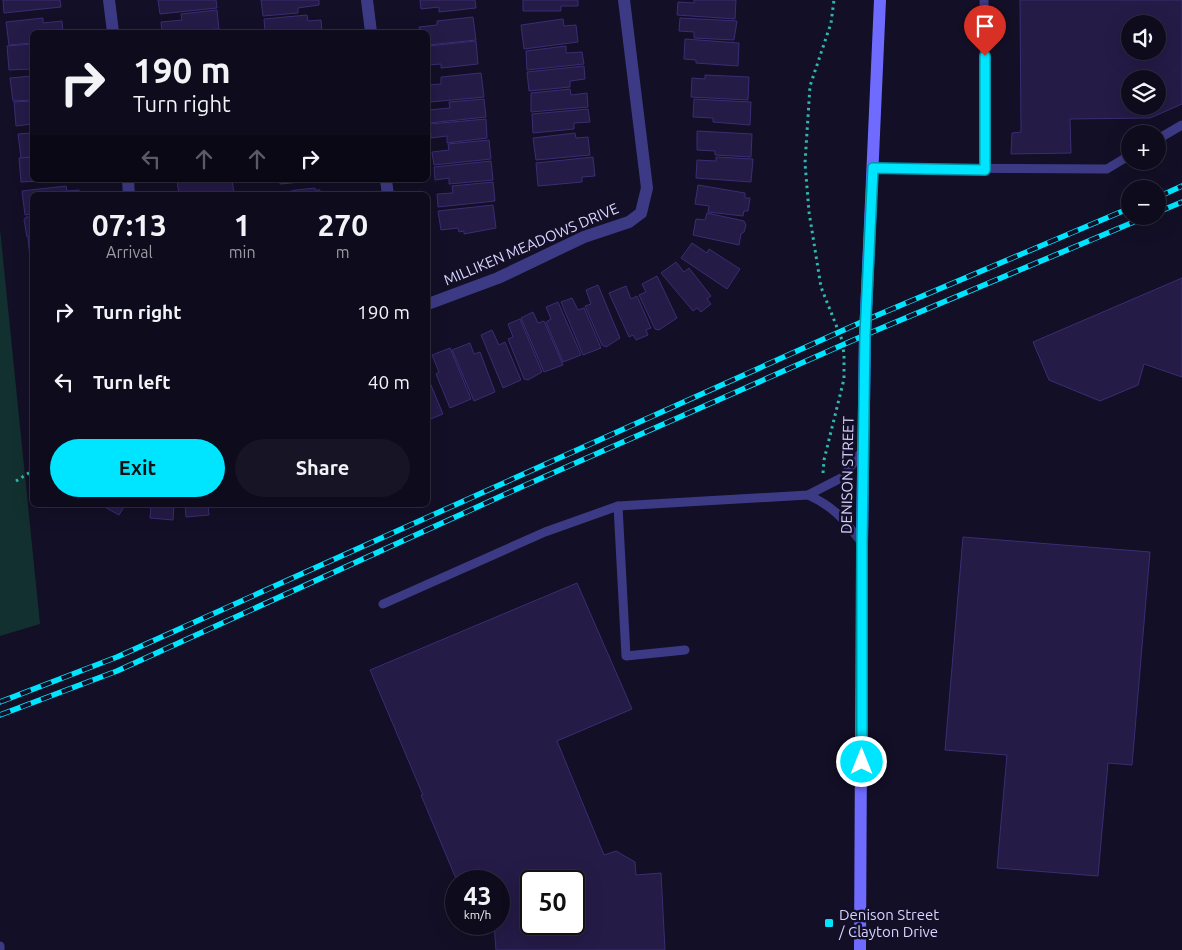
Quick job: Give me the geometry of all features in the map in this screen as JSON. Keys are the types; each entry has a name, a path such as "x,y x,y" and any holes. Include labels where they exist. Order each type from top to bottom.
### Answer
{"main road":[{"name":"DENISON STREET","path":"860,950 865,335 880,0"}],"street":[{"path":"110,0 113,30"},
{"path":"367,0 371,30"},
{"name":"MILLIKEN MEADOWS DRIVE","path":"430,303 498,278 584,238 629,222 641,213 647,188 624,0"}],"lane":[{"path":"984,0 985,170"},
{"path":"1166,134 1182,125"},
{"path":"873,168 985,170 1107,169 1121,160"},
{"path":"383,604 545,532 618,506 808,495 842,477 863,450"},
{"path":"808,495 828,504 840,515 862,543"},
{"path":"618,506 626,656 685,650"}],"path":[{"path":"822,488 824,460 844,379 844,355 842,340 821,287 809,212 806,163 810,86 831,23 834,0"},
{"path":"16,481 30,472"}],"green space":[{"path":"0,229 40,624 0,636"}],"building":[{"path":"3,0 60,0 61,7 4,13"},
{"path":"158,0 216,0 217,8 160,14"},
{"path":"261,0 319,0 319,5 298,8 298,13 263,16"},
{"path":"420,0 475,0 476,8 439,12 439,7 421,9"},
{"path":"523,0 578,0 578,6 561,6 561,11 523,11"},
{"path":"694,0 736,0 735,19 677,15 678,2 694,3"},
{"path":"1020,0 1182,0 1182,104 1166,111 1166,70 1121,70 1121,115 1157,115 1150,118 1070,119 1071,153 1011,154 1012,133 1021,132"},
{"path":"217,10 219,29 162,30 161,22 182,20 181,14"},
{"path":"307,15 308,21 321,20 322,30 265,30 264,19"},
{"path":"473,17 476,40 430,45 430,30 420,30 419,27 437,25 437,21"},
{"path":"43,18 43,23 62,21 63,30 30,30 30,43 9,45 6,22"},
{"path":"680,18 737,21 734,40 694,38 694,32 679,31"},
{"path":"563,19 564,26 576,25 578,42 524,49 521,25"},
{"path":"685,39 739,43 738,66 696,63 696,60 684,59"},
{"path":"476,41 478,64 441,68 441,64 430,65 430,46"},
{"path":"30,44 30,69 9,70 7,46"},
{"path":"566,46 566,53 582,52 584,64 527,70 526,51"},
{"path":"584,66 585,79 570,81 570,87 529,91 527,72"},
{"path":"481,73 484,97 430,102 430,85 441,84 441,77"},
{"path":"705,75 749,77 748,100 691,97 692,78 705,79"},
{"path":"30,76 30,100 13,101 10,78"},
{"path":"570,89 571,95 587,93 588,107 531,112 531,93"},
{"path":"484,99 486,117 430,123 430,110 450,108 449,102"},
{"path":"694,99 751,102 750,125 713,122 713,118 693,117"},
{"path":"30,101 30,124 16,126 14,102"},
{"path":"588,109 590,122 574,123 574,129 533,133 532,114"},
{"path":"486,119 487,138 447,143 447,136 431,138 430,124"},
{"path":"697,131 752,134 751,157 715,155 715,151 697,150"},
{"path":"30,133 30,157 21,158 18,134"},
{"path":"575,133 576,138 588,137 590,155 536,160 533,138"},
{"path":"489,140 491,159 434,165 432,152 449,150 448,144"},
{"path":"30,157 30,182 21,182 19,158"},
{"path":"593,157 595,176 582,177 582,182 538,186 536,163"},
{"path":"716,157 753,159 751,182 696,178 697,160 716,161"},
{"path":"491,161 493,180 449,184 449,178 435,180 434,167"},
{"path":"177,182 232,182 234,192 179,192"},
{"path":"280,182 302,182 280,184"},
{"path":"493,182 495,201 438,207 437,194 453,193 452,186"},
{"path":"698,185 745,193 745,198 750,198 748,211 744,211 743,216 708,212 709,206 695,204"},
{"path":"66,186 67,191 79,190 79,192 30,192 30,214 25,215 22,191"},
{"path":"315,188 315,190 320,190 320,192 287,192"},
{"path":"493,205 496,228 464,234 464,231 459,232 458,228 441,230 438,211"},
{"path":"707,213 744,221 746,225 744,232 741,234 739,245 693,235 696,219 705,220"},
{"path":"26,217 30,217 30,236 27,237 24,220"},
{"path":"28,238 30,238 30,258"},
{"path":"692,243 707,253 709,249 740,269 727,289 681,258"},
{"path":"676,262 684,272 689,268 711,296 707,299 711,304 701,312 697,308 693,311 661,273"},
{"path":"657,276 677,318 659,330 655,329 639,295 646,292 642,284"},
{"path":"1182,278 1182,377 1144,364 1138,385 1100,401 1049,380 1033,342"},
{"path":"598,285 620,338 606,347 602,345 585,306 591,304 586,290"},
{"path":"626,286 631,299 637,296 651,328 646,330 648,335 636,340 633,335 629,337 609,293"},
{"path":"572,298 578,310 584,308 601,348 583,355 561,302"},
{"path":"558,302 581,355 563,362 546,322 551,319 546,307"},
{"path":"533,312 538,323 544,321 563,365 544,372 521,318"},
{"path":"520,319 542,372 528,380 524,379 508,339 513,337 508,324"},
{"path":"492,330 499,345 505,342 521,380 503,388 481,335"},
{"path":"470,343 474,354 480,352 495,392 474,401 452,350"},
{"path":"450,348 471,399 450,408 436,374 439,372 432,355"},
{"path":"430,383 443,414 430,419"},
{"path":"105,507 124,507 119,515"},
{"path":"151,507 174,507 173,520 150,518"},
{"path":"185,507 208,507 209,515 186,517"},
{"path":"963,537 1150,552 1132,765 1108,763 1098,876 997,868 1007,755 945,750"},
{"path":"577,583 632,709 557,741 604,855 616,851 635,862 636,875 661,873 665,950 496,950 495,935 510,935 510,870 452,870 421,795 423,795 370,670"}],"railway":[{"path":"1166,193 1182,186"},
{"path":"1166,209 1182,202"},
{"path":"0,702 117,657 866,320 1121,212"},
{"path":"0,715 117,671 519,488 865,335 1127,225"}],"place":[{"name":"Denison Street / Clayton Drive","path":"829,923"}],"route":[{"path":"862,762 862,543 865,335 873,168 985,170 985,56"}]}
